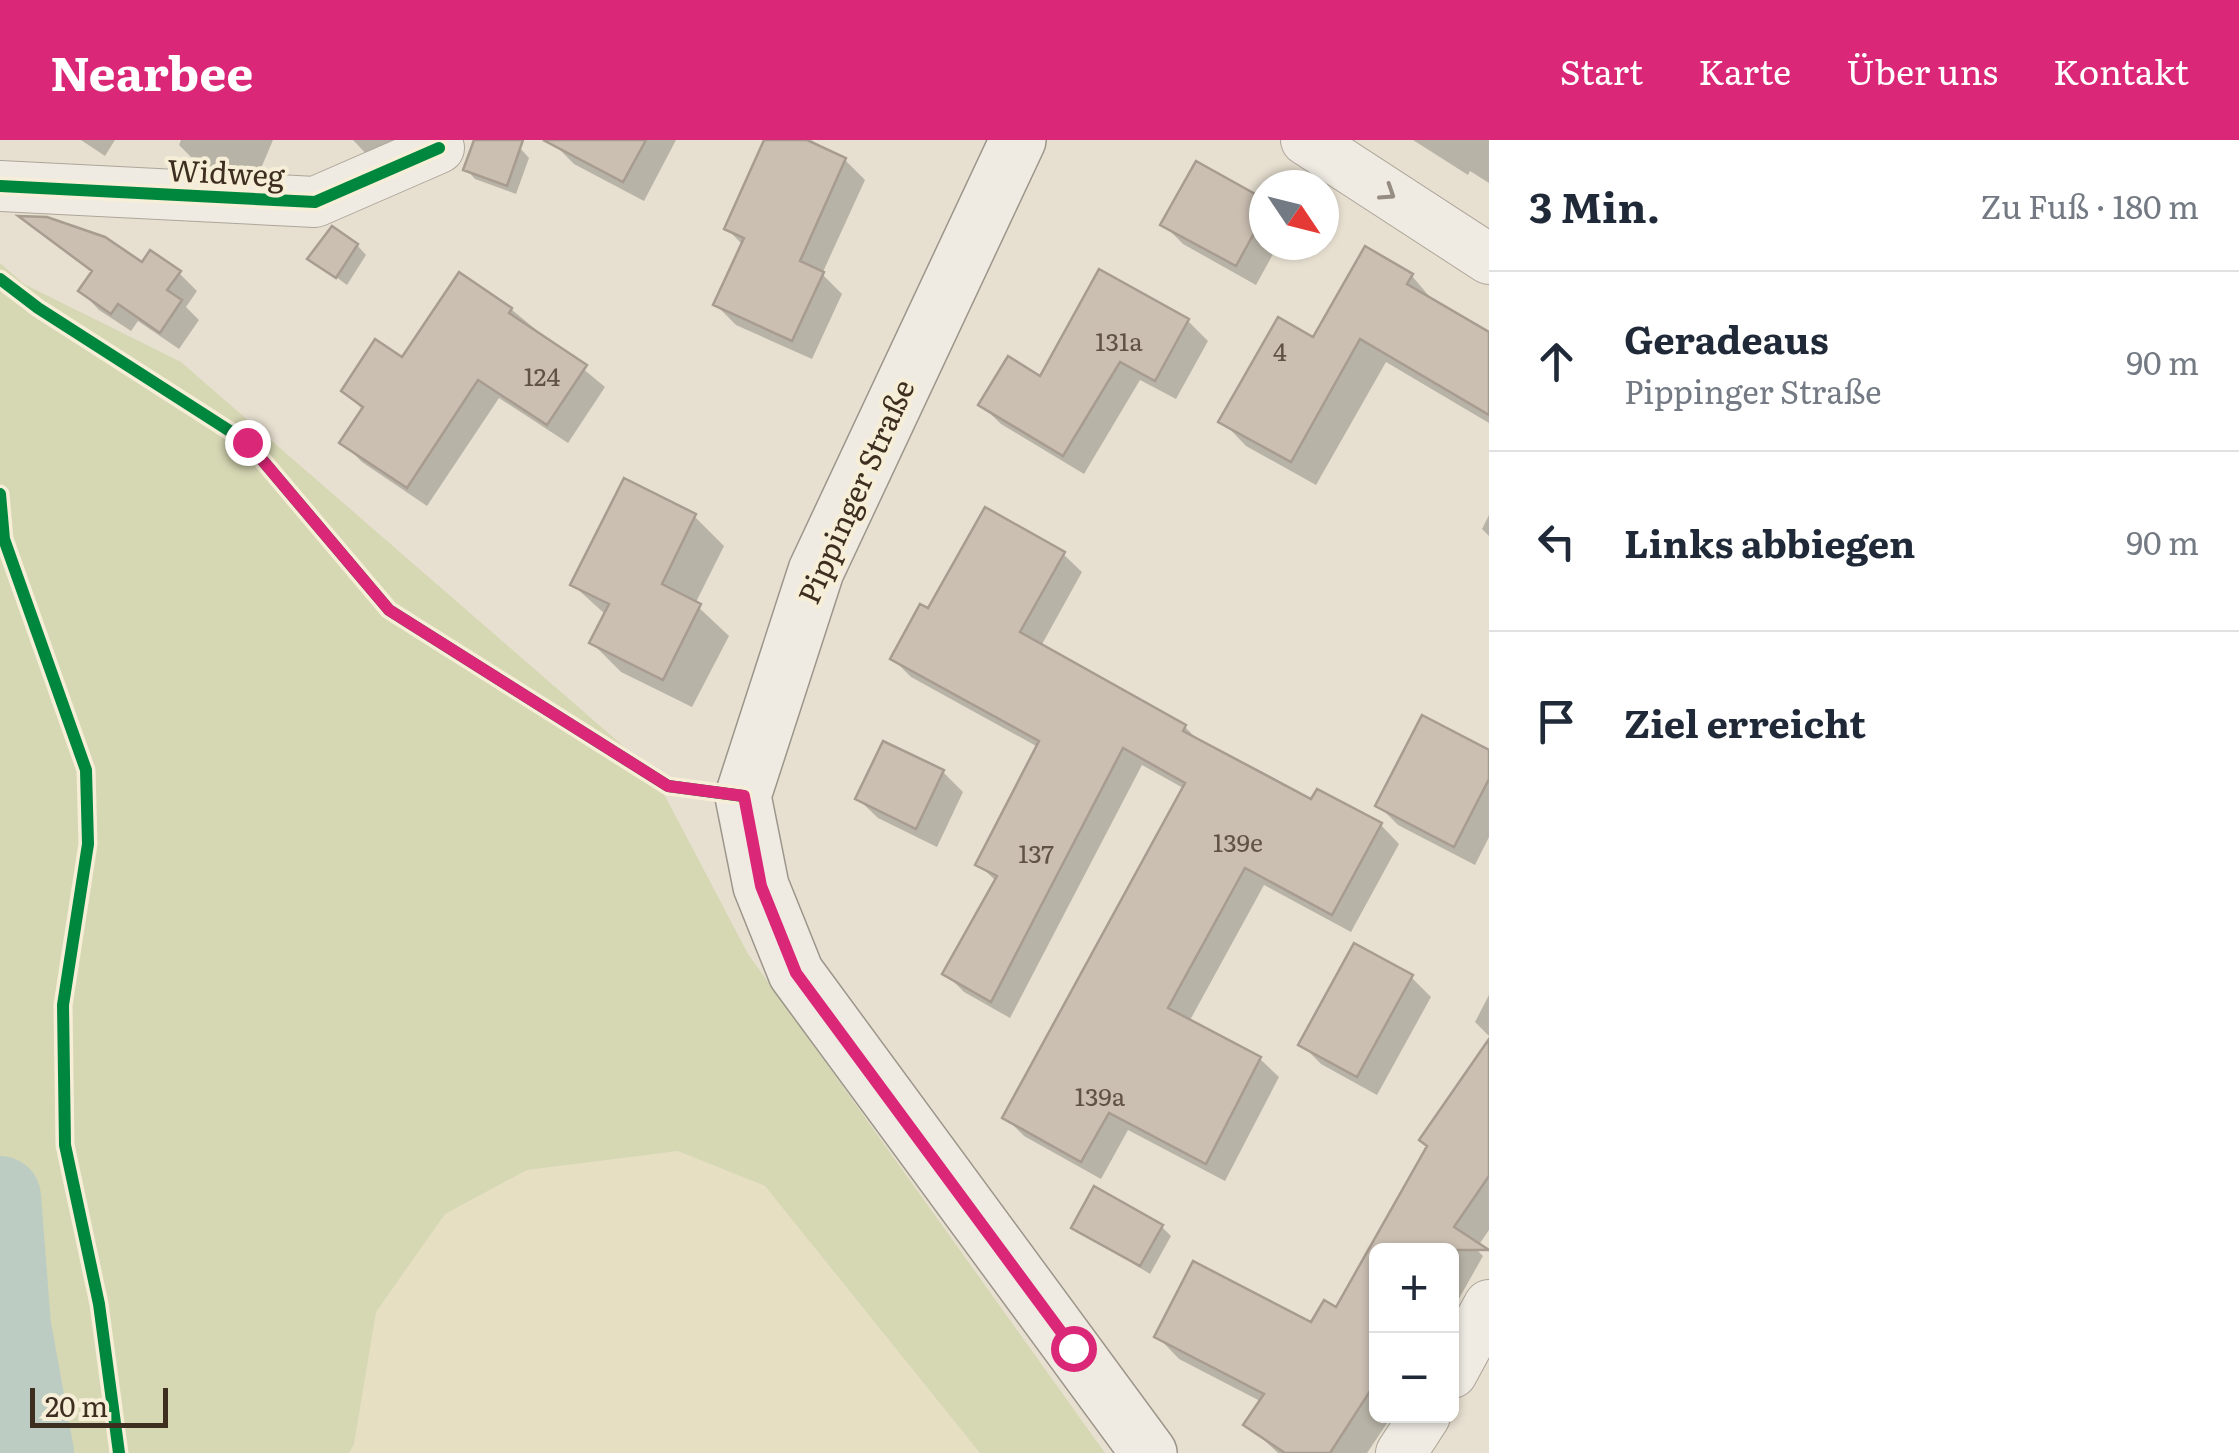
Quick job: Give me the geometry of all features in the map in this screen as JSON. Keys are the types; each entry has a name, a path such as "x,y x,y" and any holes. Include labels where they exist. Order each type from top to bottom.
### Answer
{"main road":[{"name":"Pippinger Straße","path":"1018,140 816,572 744,796 761,886 796,973 1149,1453"}],"street":[{"path":"1306,140 1489,259"},
{"name":"Widweg","path":"0,186 314,202 439,148"},
{"path":"1459,1361 1489,1304"},
{"path":"1400,1453 1420,1423"}],"shaded area":[{"path":"678,1151 765,1186 980,1453 349,1453 354,1444 376,1312 445,1214 527,1170"}],"green space":[{"path":"0,263 24,284 181,362 652,771 748,954 1105,1453 980,1453 765,1186 678,1151 527,1170 445,1214 376,1312 354,1444 349,1453 27,1453 0,1259"}],"building":[{"path":"474,140 523,140 507,186 463,170"},
{"path":"543,140 646,140 623,182"},
{"path":"764,140 807,140 846,158 800,261 824,272 792,341 713,305 744,238 724,229"},
{"path":"1196,161 1249,191 1249,242 1236,266 1160,225"},
{"path":"18,216 47,217 105,237 142,262 150,250 181,271 167,290 182,300 160,333 118,304 111,314 78,291 92,271"},
{"path":"332,226 358,244 336,278 307,259"},
{"path":"1365,246 1413,274 1407,284 1489,332 1489,415 1360,339 1291,462 1218,422 1278,317 1313,337"},
{"path":"1099,269 1189,319 1155,381 1120,362 1063,456 978,405 1008,356 1040,376"},
{"path":"459,272 512,308 509,313 587,365 547,425 478,380 407,488 339,443 363,407 341,391 375,339 402,357"},
{"path":"624,478 696,514 662,584 701,604 663,680 589,643 609,604 570,585"},
{"path":"985,507 1065,552 1020,632 1186,725 1183,731 1311,799 1317,789 1382,823 1332,915 1245,868 1168,1008 1261,1057 1206,1164 1109,1113 1081,1162 1002,1118 1185,783 1123,748 991,1002 942,974 997,876 975,865 1039,741 890,659 920,604 928,608"},
{"path":"1422,715 1489,750 1489,779 1454,847 1375,806"},
{"path":"883,741 944,770 916,829 855,799"},
{"path":"1354,943 1413,975 1357,1077 1298,1045"},
{"path":"1489,1039 1489,1176 1454,1227 1489,1250 1459,1250 1459,1243 1372,1243 1427,1146 1419,1140"},
{"path":"1094,1186 1163,1225 1140,1266 1071,1228"},
{"path":"1369,1249 1369,1393 1330,1453 1285,1453 1243,1425 1264,1394 1154,1337 1193,1261 1311,1322 1324,1300 1336,1307"}],"waterway":[{"path":"0,1197 10,1326 33,1453"}],"cycle path":[{"path":"0,186 315,202 439,148"},
{"path":"0,279 38,308 247,442 389,610 668,786 743,796"},
{"path":"0,494 4,539 86,770 88,844 63,1005 65,1145 99,1304 119,1453"}],"route":[{"path":"247,442 389,610 668,786 744,796 761,886 796,973 1073,1348"}]}
